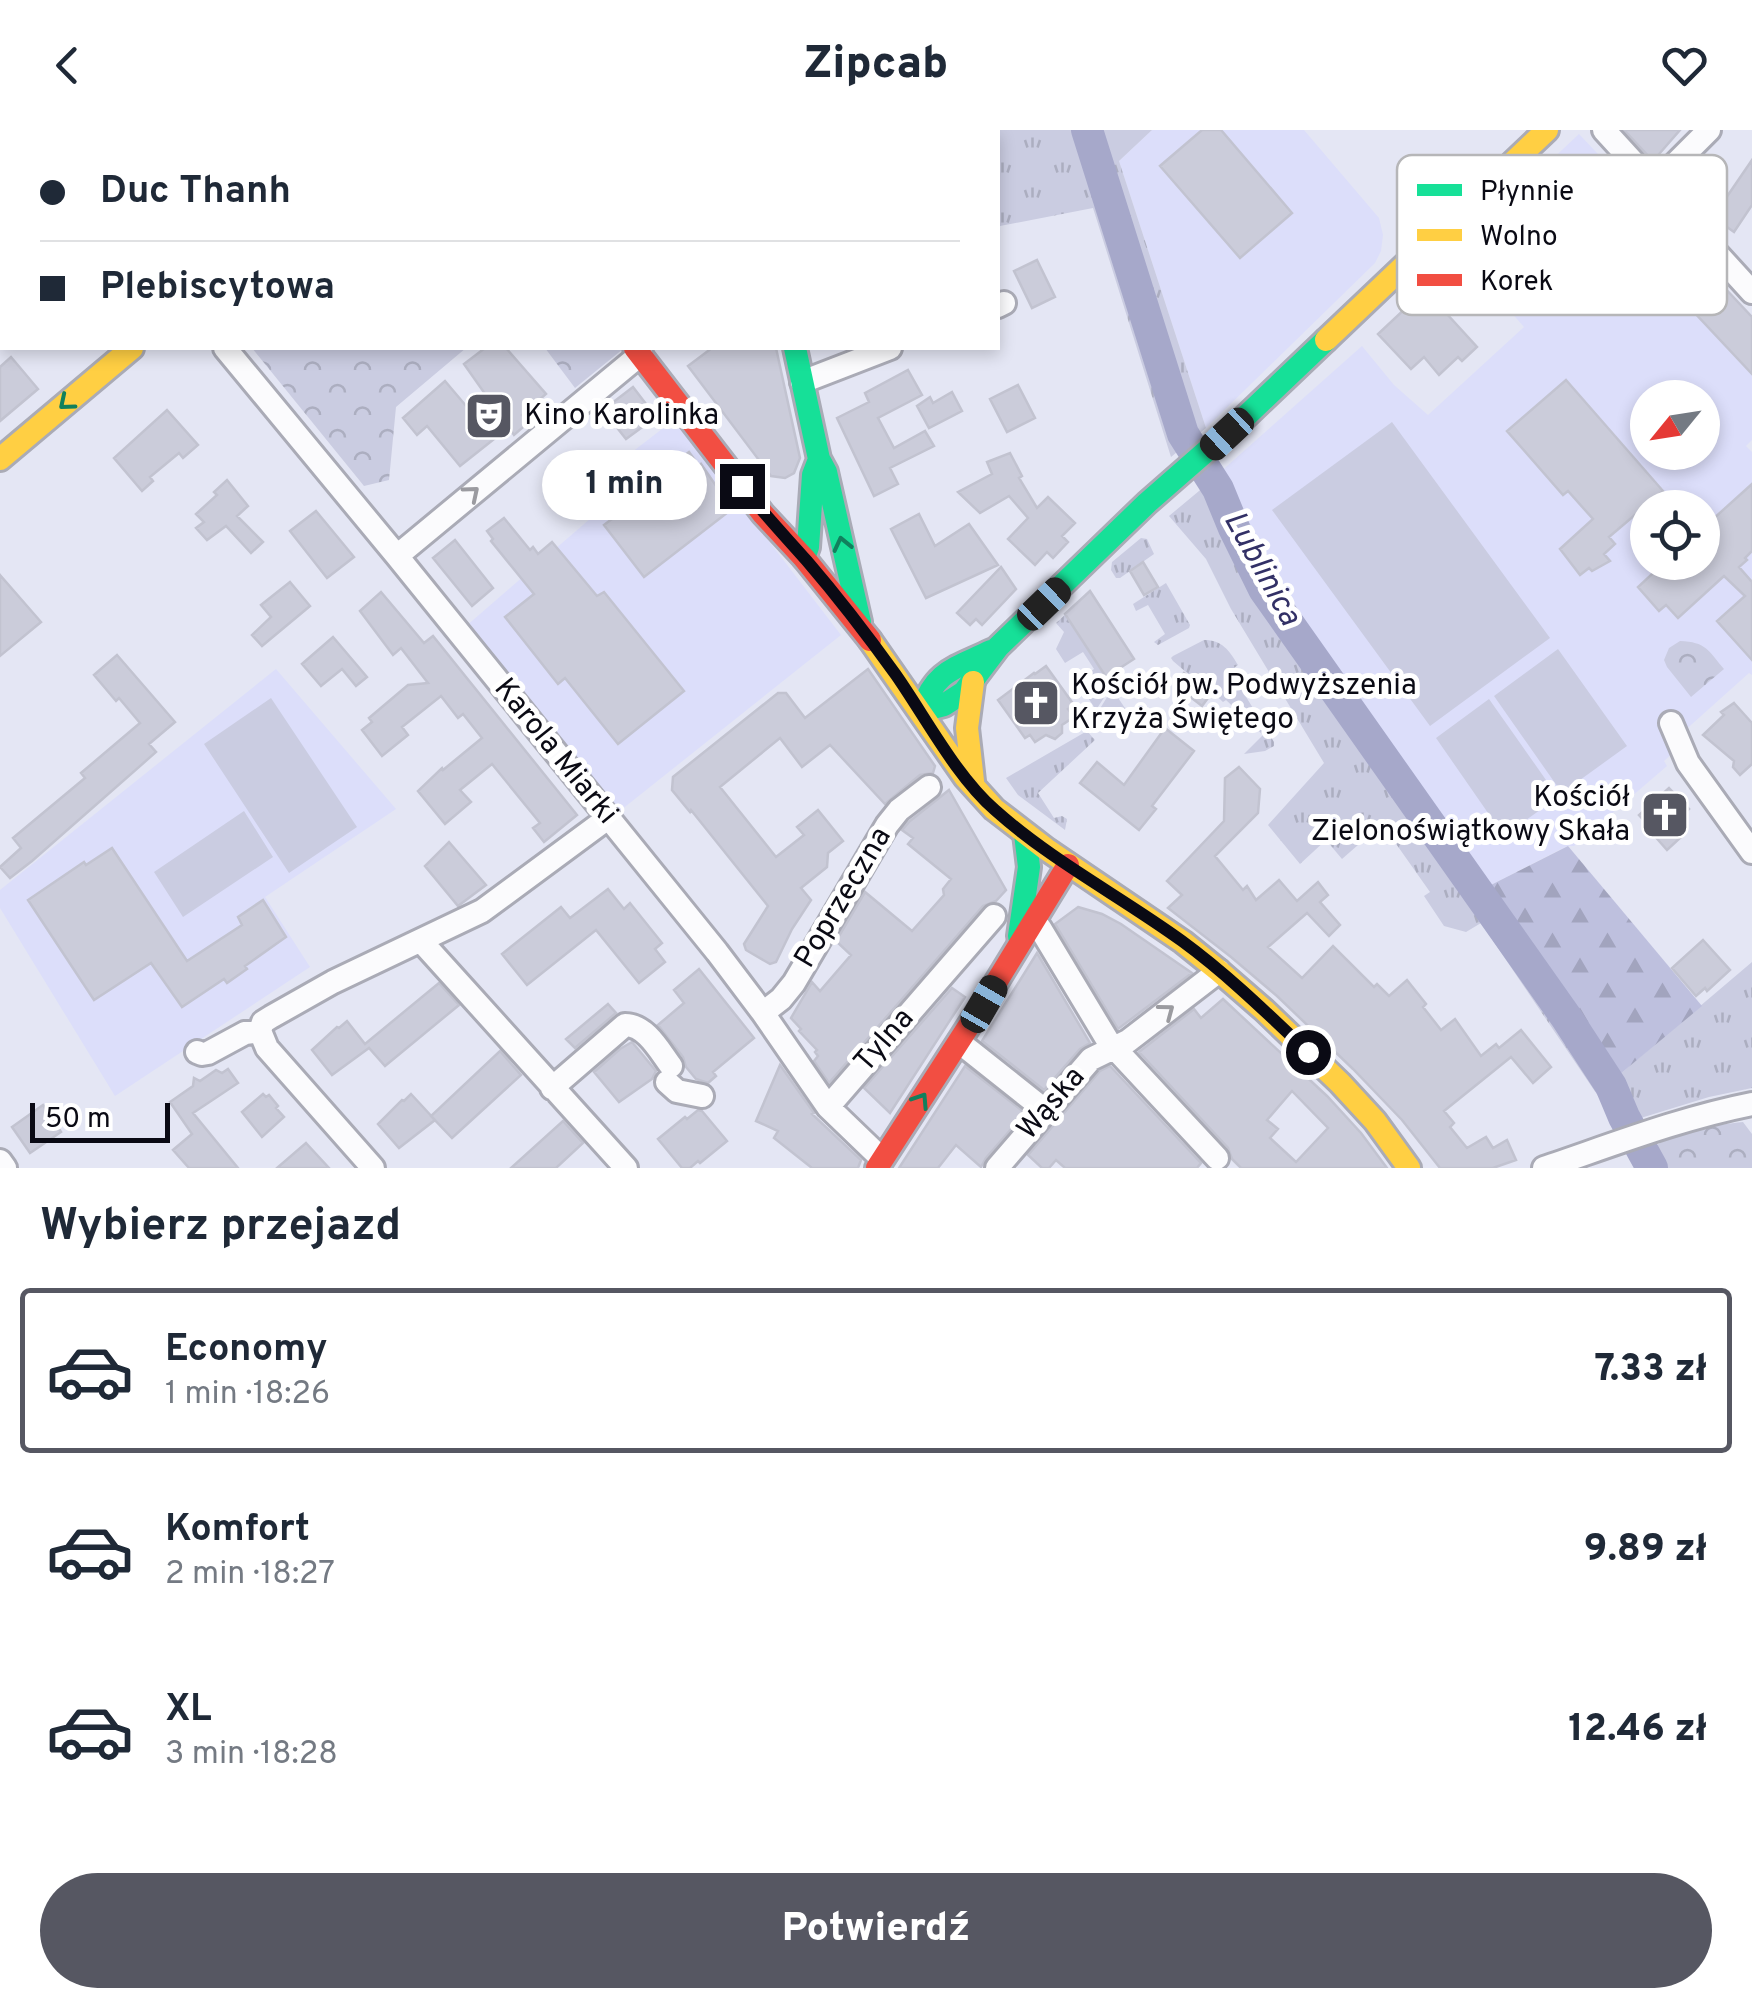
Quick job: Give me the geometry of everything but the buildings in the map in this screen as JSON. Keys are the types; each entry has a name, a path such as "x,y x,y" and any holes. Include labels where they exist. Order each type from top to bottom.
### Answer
{"street":[{"path":"1521,155 1547,130"},
{"path":"1604,130 1627,155"},
{"path":"1684,155 1709,130"},
{"path":"1727,258 1747,278"},
{"path":"921,711 952,701 973,682 998,647 1397,272"},
{"path":"0,459 130,350"},
{"name":"Karola Miarki","path":"227,350 717,952 828,1108 880,1163"},
{"path":"795,350 816,467 804,558"},
{"path":"802,382 885,350"},
{"path":"397,556 638,351 763,514 862,630 974,789 1025,834 1182,942 1264,1010 1340,1083 1409,1168"},
{"path":"763,514 793,498 816,467"},
{"path":"816,467 826,472 862,630"},
{"path":"894,673 939,676 998,647"},
{"path":"921,711 939,676"},
{"path":"973,682 967,728 974,789"},
{"path":"1671,723 1688,763 1752,852"},
{"name":"Poprzeczna","path":"763,1013 794,983 892,818 929,787"},
{"path":"373,1168 267,1048 260,1031 264,1022 333,982 482,911 608,818"},
{"path":"1014,953 1027,883 1029,853 1025,834"},
{"path":"880,1163 1068,865"},
{"path":"1047,902 1072,892 1102,887"},
{"name":"Tylna","path":"828,1108 994,916"},
{"path":"1040,928 1113,1048 1218,1165"},
{"path":"421,940 626,1168"},
{"name":"Wąska","path":"998,1168 1091,1059 1128,1041 1219,971"},
{"path":"552,1088 631,1024 642,1030 678,1091 702,1096"},
{"path":"197,1052 208,1053 244,1034 260,1031"},
{"path":"959,1042 1046,1111"},
{"path":"1544,1168 1752,1104"},
{"path":"0,1161 5,1168"}],"shaded area":[{"path":"1152,130 1304,130 1379,218 1383,235 1375,263 1206,428 1119,161"},
{"path":"1579,134 1599,155 1557,155"},
{"path":"1513,315 1697,315 1752,367 1752,440 1746,446 1752,452 1752,675 1749,673 1672,742 1675,751 1664,761 1667,766 1574,846 1481,890 1269,587 1217,475 1362,346 1394,385 1428,415 1524,327"},
{"path":"675,419 841,635 616,814 465,627 628,486 614,466"},
{"path":"276,669 396,809 265,897 310,967 115,1096 0,908 0,890"}],"green space":[{"path":"1000,130 1152,130 1119,161 1206,428 1171,457 1093,208 1000,226"},
{"path":"254,350 464,350 396,407 389,480 364,486"},
{"path":"546,350 622,350 575,388"},
{"path":"1392,422 1550,638 1430,726 1272,510"},
{"path":"1205,486 1257,594 1548,1002 1605,1085 1622,1123 1617,1124 1481,923 1466,932 1444,926 1424,896 1430,892 1382,824 1342,859 1326,840 1300,864 1268,825 1324,763 1231,609 1206,559 1169,516"},
{"path":"1141,538 1147,539 1154,554 1116,578 1112,562"},
{"path":"1166,583 1190,625 1158,645 1154,642 1165,634 1148,605 1136,611 1133,604"},
{"path":"1066,614 1111,687 1096,710 1077,681 1094,669 1083,652 1065,663 1056,649 1064,632 1056,623"},
{"path":"1204,640 1220,644 1235,660 1238,665 1230,671 1274,746 1244,754 1263,735 1209,689 1211,685 1197,675 1193,678 1171,658"},
{"path":"1680,641 1701,645 1724,669 1691,697 1664,660 1669,648"},
{"path":"1558,649 1627,746 1562,793 1494,696"},
{"path":"1112,689 1127,711 1106,731 1093,720"},
{"path":"271,698 357,827 289,873 204,744"},
{"path":"1489,699 1558,797 1504,836 1436,738"},
{"path":"1087,731 1095,740 1038,793 1054,818 1067,819 1065,830 1018,795 1006,778"},
{"path":"244,811 273,857 183,917 154,872"},
{"path":"1568,846 1702,1006 1613,1080 1481,890"},
{"path":"1752,962 1752,1088 1631,1121 1613,1080"},
{"path":"1743,1122 1752,1134 1752,1168 1659,1168 1651,1152 1680,1133"}],"waterway":[{"name":"Lublinica","path":"1087,130 1183,434 1218,489 1264,589 1566,1017 1611,1086 1652,1168"}],"traffic: fast":[{"path":"921,711 944,705 964,692 998,647 1147,503 1326,340"},
{"path":"795,350 860,622"},
{"path":"804,558 813,475 818,462"},
{"path":"921,711 940,679 991,651"},
{"path":"1019,936 1029,867 1025,834"}],"traffic: slow":[{"path":"1521,155 1547,130"},
{"path":"1326,340 1397,273"},
{"path":"0,459 130,350"},
{"path":"870,640 965,777 994,809 1219,971 1340,1083 1375,1121 1409,1168"},
{"path":"973,682 967,728 973,781"}],"traffic: jam":[{"path":"637,350 763,514 870,640"},
{"path":"877,1168 1068,865"}],"place":[{"name":"Kino Karolinka","path":"489,416"},
{"name":"Kościół pw. Podwyższenia Krzyża Świętego","path":"1036,703"},
{"name":"Kościół Zielonoświątkowy Skała","path":"1665,815"}],"route":[{"path":"742,486 862,630 965,777 994,810 1182,942 1308,1052"}]}
